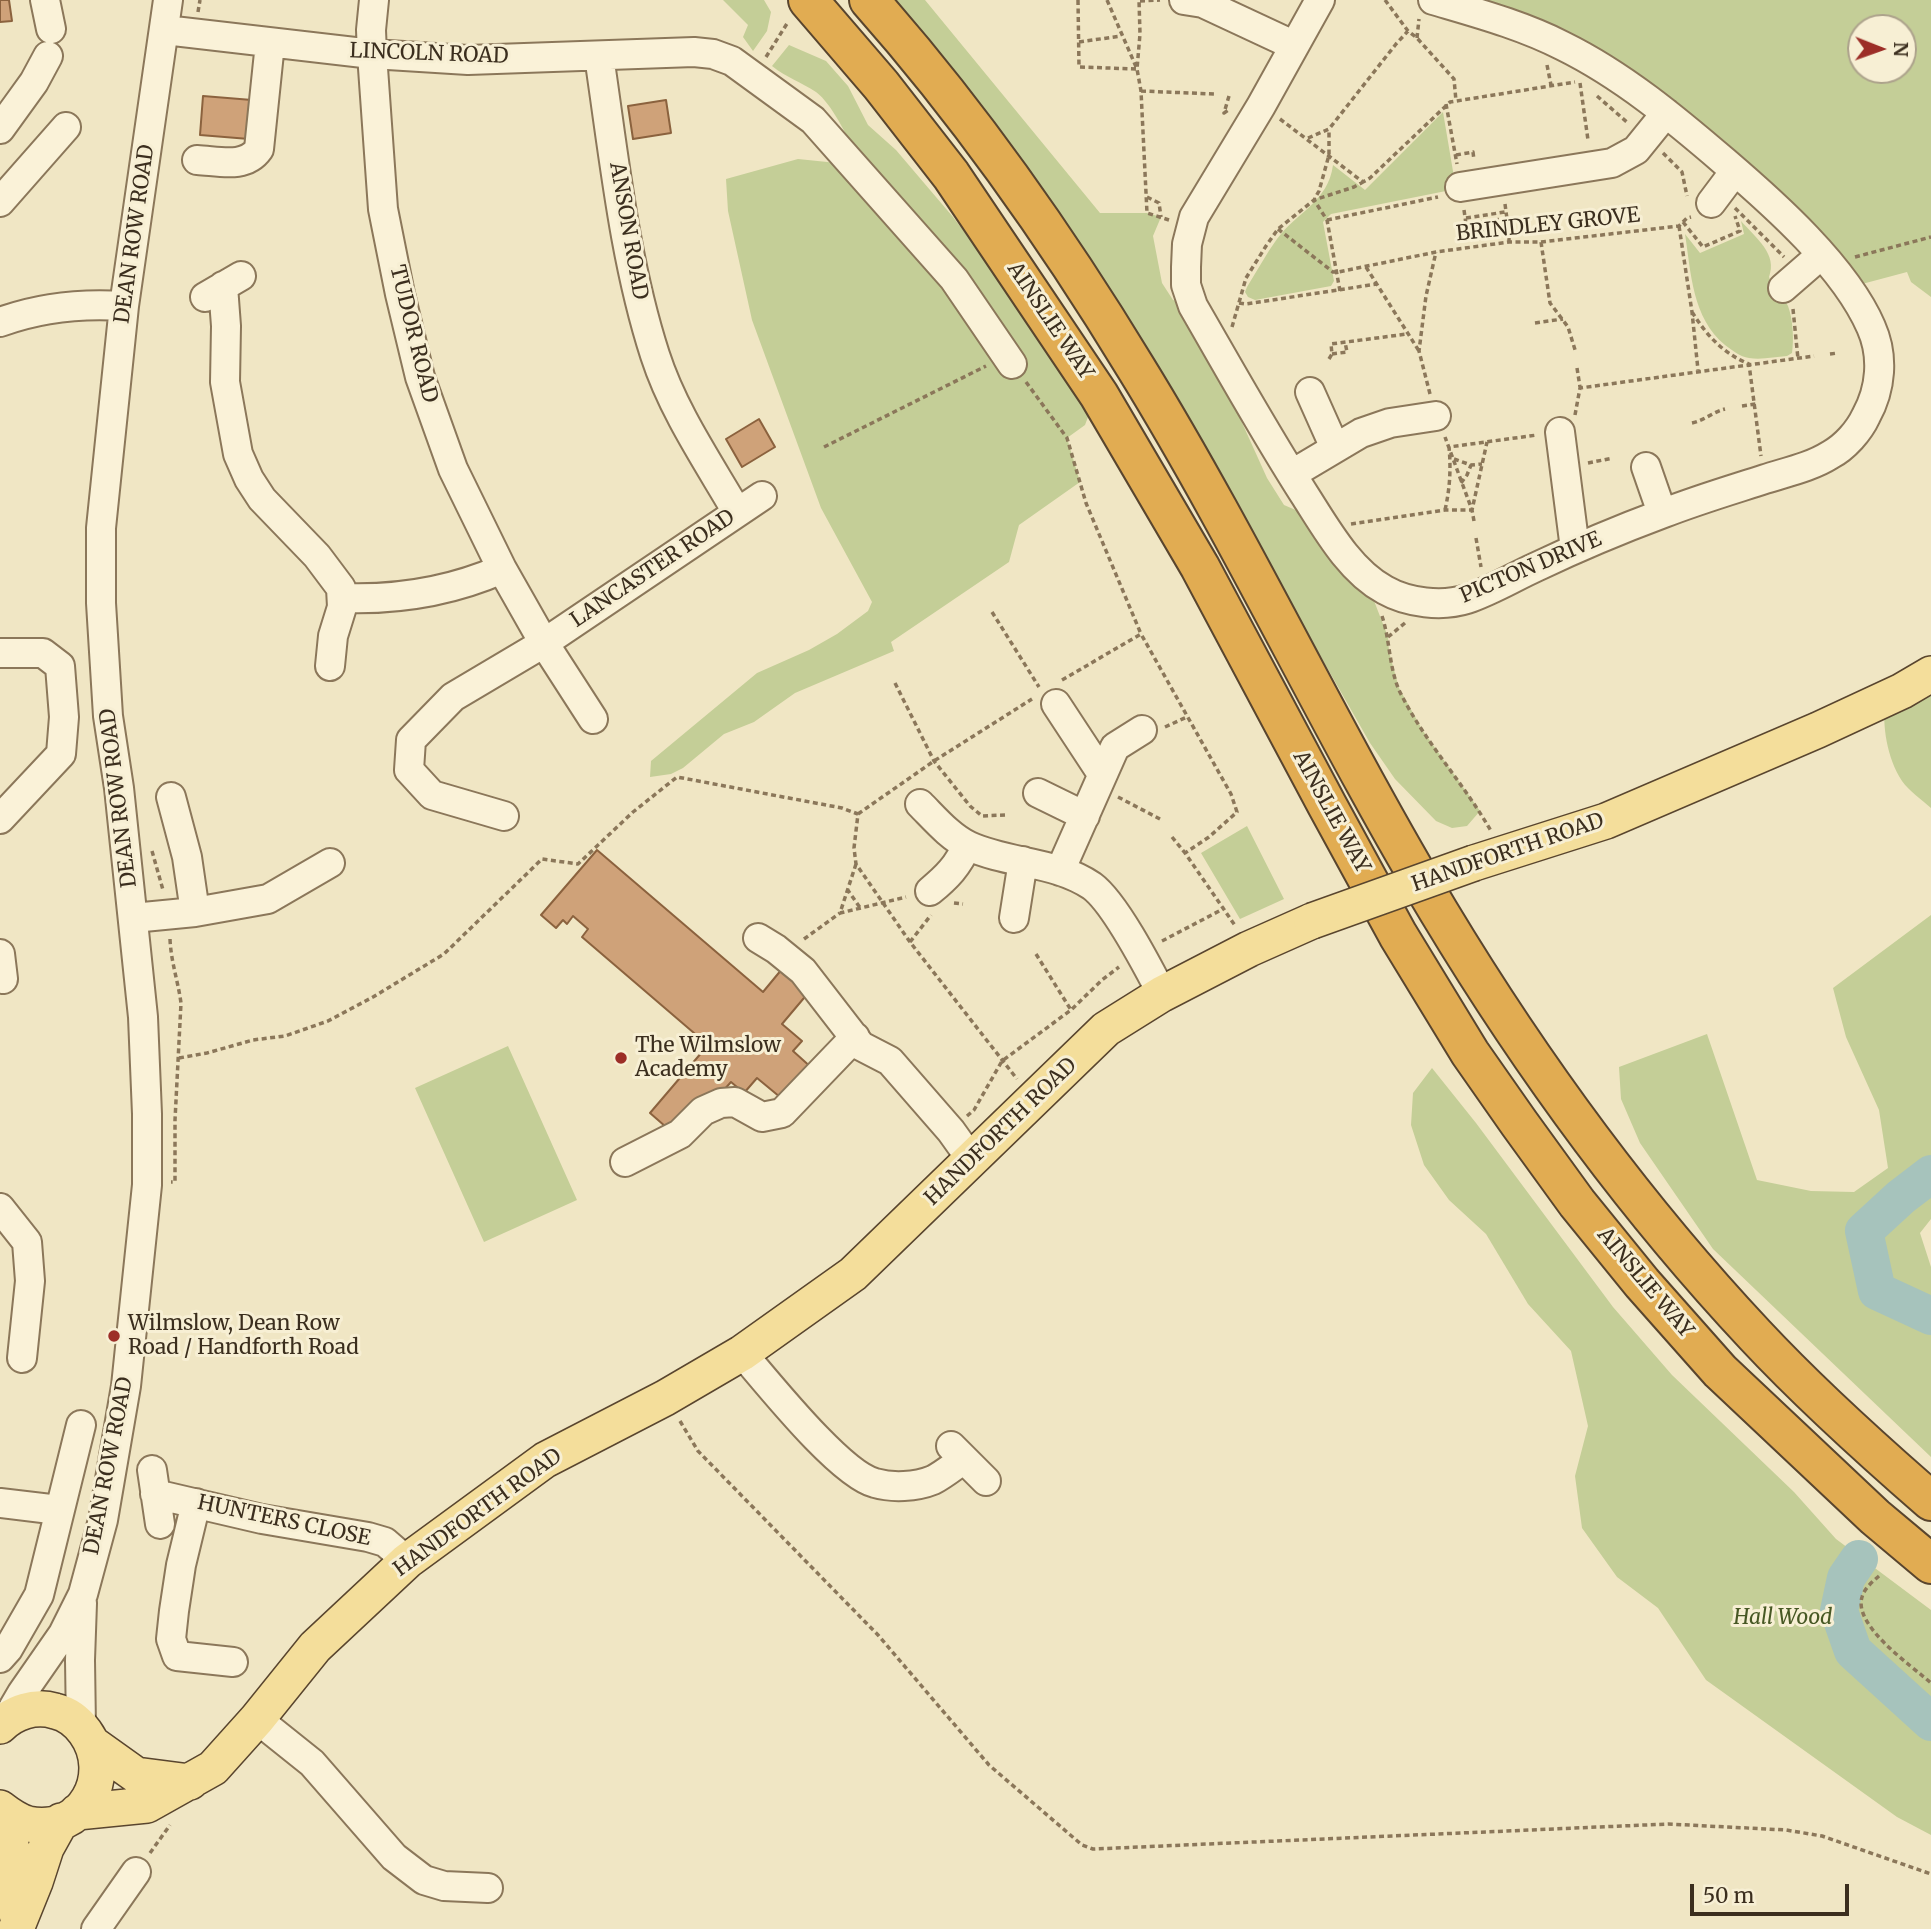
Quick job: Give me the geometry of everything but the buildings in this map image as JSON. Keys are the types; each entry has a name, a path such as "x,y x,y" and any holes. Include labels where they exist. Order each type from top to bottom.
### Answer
{"highway":[{"name":"AINSLIE WAY","path":"808,0 881,85 951,175 1099,395 1200,567 1326,805 1398,934 1470,1053 1519,1123 1577,1203 1720,1371 1845,1490 1931,1564"},
{"path":"869,0 980,135 1050,233 1138,370 1440,913 1556,1094 1616,1173 1755,1335 1826,1408 1931,1501"}],"main road":[{"name":"HANDFORTH ROAD","path":"0,1810 29,1824 44,1825 69,1816 147,1805 213,1768 316,1647 407,1561 545,1460 665,1398 742,1353 853,1274 1106,1029 1162,994 1249,949 1312,921 1489,858 1606,821 1902,691 1931,674"},
{"path":"3,1723 19,1713 49,1709 74,1719 88,1736 135,1775 190,1782"},
{"path":"16,1925 46,1848 69,1816 90,1798 96,1784 98,1759 88,1736"},
{"path":"0,1810 13,1852 16,1925"}],"street":[{"path":"0,129 34,82 50,42 45,0"},
{"name":"DEAN ROW ROAD","path":"3,1723 63,1634 83,1594 103,1520 126,1386 146,1185 144,1017 119,788 108,716 101,603 101,528 124,306 168,0"},
{"name":"TUDOR ROAD","path":"374,0 372,54 383,209 420,377 453,470 502,569 544,643 593,719"},
{"path":"1184,0 1203,2 1293,45"},
{"name":"PICTON DRIVE","path":"1320,0 1293,45 1250,105 1194,217 1187,244 1186,285 1193,306 1292,474 1332,536 1357,568 1373,583 1403,598 1444,603 1466,599 1662,513 1807,466 1832,455 1865,420 1877,389 1879,360 1872,328 1852,294 1791,221 1717,195 1665,113 1605,69 1542,36 1433,0"},
{"name":"LINCOLN ROAD","path":"165,30 372,54 468,60 694,52 713,54 732,61 813,120 954,279 1009,359"},
{"path":"197,160 244,163 259,149 270,43"},
{"name":"ANSON ROAD","path":"599,56 631,269 656,357 686,424 737,512"},
{"path":"1475,192 1612,163 1627,156 1646,139 1665,113"},
{"path":"0,202 65,127"},
{"path":"1787,278 1825,260"},
{"path":"223,286 226,326 225,382 238,454 262,499 326,567 341,588 342,607 333,636 330,666"},
{"path":"0,321 60,306 124,306"},
{"path":"1310,392 1335,448"},
{"path":"1292,474 1377,427 1425,418"},
{"path":"1561,440 1575,549"},
{"path":"1646,467 1662,513"},
{"name":"LANCASTER ROAD","path":"544,643 762,496"},
{"path":"343,598 373,599 412,595 467,583 502,569"},
{"path":"504,816 432,795 409,770 411,740 453,698 544,643"},
{"path":"0,653 43,653 60,666 64,718 61,754 0,819"},
{"path":"1049,698 1099,781"},
{"path":"1060,871 1115,747 1142,730"},
{"path":"1038,793 1085,816"},
{"path":"171,797 187,857 195,912"},
{"path":"920,804 947,831 967,845 1060,871 1093,887 1108,904 1140,953 1162,994"},
{"path":"931,901 960,863 967,845"},
{"path":"1014,918 1023,861"},
{"path":"133,918 195,912 268,900 330,863"},
{"path":"758,938 776,948 803,971 862,1046 890,1061 951,1131 971,1159"},
{"path":"625,1162 680,1134 703,1111 721,1103 735,1102 762,1117 782,1113 855,1037"},
{"path":"0,1208 27,1242 30,1281 22,1358"},
{"path":"742,1353 783,1403 849,1470 874,1483 905,1486 932,1480 958,1453 986,1481"},
{"path":"0,1658 39,1595 81,1425"},
{"name":"HUNTERS CLOSE","path":"160,1524 153,1482 196,1503 386,1542 407,1561"},
{"path":"0,1503 60,1510"},
{"path":"196,1503 181,1564 171,1639 177,1656 233,1662"},
{"name":"DEAN ROW ROAD","path":"83,1594 80,1660 88,1736"},
{"path":"257,1719 312,1763 394,1857 424,1880 444,1886 488,1888"},
{"path":"96,1929 136,1871"}],"path":[{"path":"1078,0 1079,67 1137,69"},
{"path":"1107,0 1137,69"},
{"path":"1139,0 1137,69 1141,91 1147,213 1161,218 1159,203 1147,197"},
{"path":"1385,0 1408,31 1418,38 1454,79 1456,100"},
{"path":"1309,140 1329,129 1408,31"},
{"path":"1079,43 1121,36"},
{"path":"1233,324 1246,278 1278,229 1314,200 1354,187 1370,178 1447,104 1456,100 1580,81"},
{"path":"1580,81 1646,139"},
{"path":"1575,170 1572,143 1589,140 1580,81"},
{"path":"1141,91 1214,93"},
{"path":"1229,96 1224,113 1250,105 1309,140 1363,182"},
{"path":"1314,200 1329,155 1329,129"},
{"path":"1673,162 1682,172 1717,195 1787,278"},
{"path":"1327,220 1475,192 1508,233"},
{"path":"1683,222 1703,247 1740,231 1717,195"},
{"path":"1314,200 1327,220 1340,291"},
{"path":"1687,218 1679,226 1698,371"},
{"name":"BRINDLEY GROVE","path":"1472,510 1449,447 1425,418 1419,351 1423,309 1436,252 1509,242 1541,242 1679,226"},
{"path":"1278,229 1333,272 1436,252"},
{"path":"1825,260 1931,237"},
{"path":"1541,242 1550,303 1572,335 1576,353"},
{"name":"BRINDLEY GROVE","path":"1366,267 1419,351"},
{"path":"1239,303 1377,284"},
{"path":"1692,312 1717,344 1736,359 1749,365"},
{"path":"1535,323 1563,319"},
{"path":"1345,342 1347,352 1331,357 1331,344 1345,342 1407,334"},
{"path":"1798,345 1798,359"},
{"path":"1830,354 1838,353"},
{"path":"1580,388 1814,356"},
{"path":"824,447 1009,359 1067,438 1086,503 1141,634"},
{"path":"1749,365 1764,479"},
{"path":"1445,510 1451,469 1449,447 1487,442 1561,440 1572,429 1580,388 1577,368"},
{"path":"1742,406 1756,404"},
{"path":"1692,423 1725,409"},
{"path":"1474,521 1472,510 1487,442"},
{"path":"1453,459 1471,465 1482,464"},
{"path":"1461,483 1471,465"},
{"path":"1332,536 1346,526 1359,522 1445,510 1472,510"},
{"path":"1476,538 1484,591"},
{"path":"992,612 1049,698"},
{"path":"1381,613 1399,688 1423,731 1480,811 1489,858"},
{"path":"895,683 934,761 970,806 982,816 1005,814"},
{"path":"179,1058 253,1040 285,1036 328,1021 373,997 444,954 542,859 578,864 677,777 842,808 858,814 853,848 856,864 910,942 1033,1099"},
{"path":"1099,781 1160,819"},
{"path":"1172,837 1185,853"},
{"path":"840,913 856,864"},
{"path":"848,889 861,909"},
{"path":"910,942 931,901"},
{"path":"804,939 840,913 882,904"},
{"path":"1002,1061 1071,1010 1102,979 1140,953 1225,908"},
{"path":"1036,954 1071,1010"},
{"path":"665,1398 698,1451 878,1635 989,1765 1082,1845 1093,1849 1668,1824 1786,1830 1822,1836 1931,1874"},
{"path":"1879,1576 1862,1596 1861,1608 1865,1617 1875,1634 1931,1683"}],"green space":[{"path":"723,0 764,0 771,12 767,31 753,51 743,37 748,25"},
{"path":"894,0 925,0 1100,213 1147,213 1161,217 1153,236 1162,283 1173,300 1193,306 1239,386 1239,416 1267,478 1284,505 1298,511 1371,593 1388,637 1389,652 1399,688 1423,731 1480,811 1467,826 1452,828 1436,821 1395,779 1370,743 1301,622 1251,543 1123,311 1044,194"},
{"path":"1433,0 1931,0 1931,297 1911,282 1907,272 1862,284 1605,69"},
{"path":"789,45 826,61 848,86 868,125 896,150 953,217 995,272 1052,360 1091,409 1085,425 1067,438 1080,482 1019,525 1009,562 891,642 894,651 795,693 754,722 724,734 683,768 671,774 650,777 651,761 757,673 809,650 837,634 868,611 872,602 821,508 752,320 728,211 726,179 798,159 837,163 856,154 839,121 822,97 772,66"},
{"path":"1443,112 1456,189 1331,214 1323,222 1334,281 1331,286 1255,300 1248,297 1245,292 1247,287 1269,251 1285,230 1318,198 1330,178 1333,165 1365,190"},
{"path":"1741,221 1768,254 1771,261 1769,277 1788,306 1793,342 1792,353 1787,356 1758,359 1739,355 1714,334 1699,308 1685,234 1700,253 1744,234"},
{"path":"1931,674 1931,808 1908,788 1897,772 1887,742 1884,709 1885,699"},
{"path":"1247,826 1284,899 1240,919 1201,853"},
{"path":"1931,915 1931,1219 1920,1233 1931,1267 1931,1457 1713,1249 1640,1143 1621,1099 1619,1067 1707,1034 1757,1180 1811,1191 1854,1192 1888,1168 1879,1110 1846,1037 1833,988"},
{"path":"508,1046 577,1200 484,1242 415,1088"},
{"name":"Hall Wood","path":"1432,1068 1613,1307 1672,1375 1794,1492 1836,1539 1931,1610 1931,1835 1897,1817 1706,1680 1658,1608 1617,1577 1582,1528 1575,1476 1588,1426 1571,1351 1528,1304 1486,1234 1449,1200 1424,1165 1411,1125 1413,1093"}],"waterway":[{"path":"1931,1174 1864,1231 1877,1291 1931,1316"},
{"path":"1859,1559 1846,1578 1839,1611 1853,1651 1931,1722"}],"place":[{"name":"The Wilmslow Academy","path":"621,1058"},
{"name":"Wilmslow, Dean Row Road / Handforth Road","path":"114,1336"}]}
